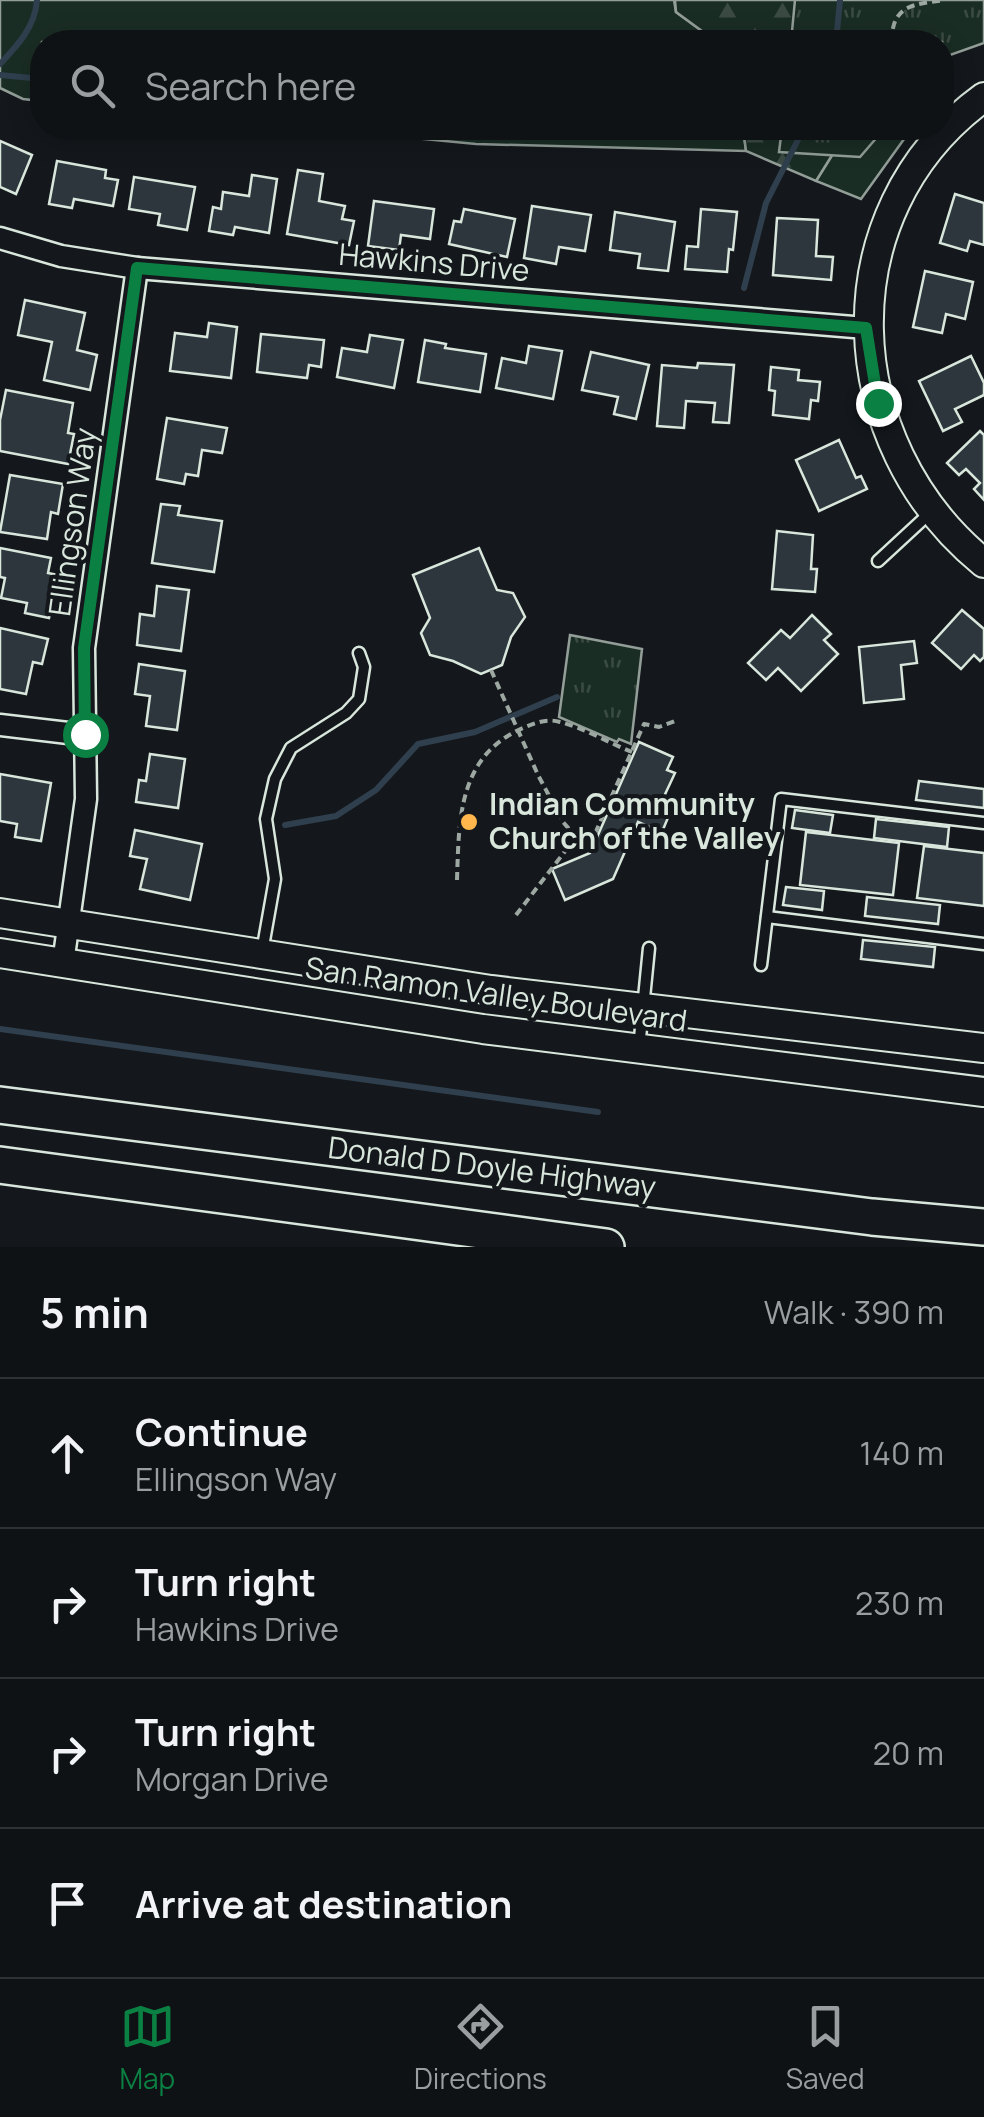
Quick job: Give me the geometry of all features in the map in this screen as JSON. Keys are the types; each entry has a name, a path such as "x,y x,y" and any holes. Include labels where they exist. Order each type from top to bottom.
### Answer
{"highway":[{"name":"Donald D Doyle Highway","path":"0,1105 872,1217 984,1227"},
{"name":"Donald D Doyle Highway","path":"0,1165 606,1247"}],"main road":[{"path":"954,124 984,97"},
{"path":"939,140 898,199 881,237 866,328 878,403 890,442 909,479 950,535 984,563"},
{"name":"San Ramon Valley Boulevard","path":"0,913 491,990 984,1048"},
{"name":"San Ramon Valley Boulevard","path":"0,954 429,1022 984,1092"}],"street":[{"name":"Hawkins Drive","path":"0,238 60,256 137,268 866,328"},
{"name":"Ellingson Way","path":"63,963 86,799 84,648 137,268"},
{"path":"0,725 85,734"}],"lane":[{"path":"878,561 932,511"},
{"path":"261,953 275,879 266,818 274,779 291,748 346,713 358,698 364,667 359,654"},
{"path":"761,964 781,799 984,823"},
{"path":"767,917 984,944"},
{"path":"639,1049 649,948"}],"path":[{"path":"892,30 900,13 915,4 945,0"},
{"path":"491,670 564,822 589,847 644,724 659,727 676,721"},
{"path":"457,880 462,806 470,782 490,747 516,728 558,721 632,752"},
{"path":"516,915 576,836"}],"green space":[{"path":"0,0 674,0 676,12 701,30 30,30 30,100 0,88"},
{"path":"675,0 861,0 865,30 701,30 676,12"},
{"path":"795,0 984,0 984,43 954,54 954,30 792,30"},
{"path":"434,140 745,140 746,151"},
{"path":"745,140 842,140 816,181 746,151"},
{"path":"780,140 875,140 860,157 779,152"},
{"path":"842,140 903,140 861,199 816,181"},
{"path":"570,635 642,649 631,744 619,739 617,742 559,717"}],"building":[{"path":"0,141 32,155 16,194 0,187"},
{"path":"57,161 106,170 105,178 118,180 113,206 74,199 72,208 49,204"},
{"path":"298,170 323,174 319,201 345,206 342,219 354,221 349,245 287,234"},
{"path":"252,175 277,179 269,233 235,227 233,235 209,231 213,207 221,209 223,192 249,196"},
{"path":"134,177 195,187 187,230 158,225 160,214 129,209"},
{"path":"955,194 984,203 984,245 970,241 967,251 940,243"},
{"path":"374,201 434,209 430,239 401,235 399,250 368,246"},
{"path":"532,206 591,215 585,251 559,247 556,264 524,258"},
{"path":"464,209 515,219 507,257 449,244 454,221 461,222"},
{"path":"701,209 737,212 727,272 685,269 687,246 698,247"},
{"path":"615,212 675,222 668,271 638,268 640,254 610,250"},
{"path":"777,218 818,220 816,256 833,257 831,280 773,275"},
{"path":"925,271 973,282 965,319 946,314 942,333 913,327"},
{"path":"25,300 85,313 77,350 97,355 90,390 44,380 52,342 18,335"},
{"path":"209,323 237,327 231,378 170,371 175,333 207,337"},
{"path":"261,334 324,340 321,367 309,365 307,378 257,372"},
{"path":"370,335 403,340 394,388 337,377 342,348 367,352"},
{"path":"425,340 446,344 445,348 486,354 480,392 418,382"},
{"path":"529,346 562,351 553,399 496,388 502,358 526,363"},
{"path":"591,352 649,365 636,419 614,414 618,397 582,390"},
{"path":"971,356 984,383 984,395 955,409 962,422 943,431 919,381"},
{"path":"698,363 734,365 729,423 713,422 715,403 686,401 684,428 657,426 662,365 697,368"},
{"path":"771,367 799,370 798,380 820,382 818,401 811,400 809,419 773,415"},
{"path":"6,390 73,403 68,433 74,434 68,464 0,451 0,420"},
{"path":"167,418 227,428 222,453 202,450 198,476 186,474 184,484 157,479"},
{"path":"980,431 984,435 984,500 974,489 980,483 966,469 959,475 947,463"},
{"path":"839,440 856,478 861,476 867,489 819,511 796,460"},
{"path":"10,475 63,484 58,514 51,512 47,539 0,532"},
{"path":"161,504 180,506 178,515 222,521 214,572 152,563"},
{"path":"777,531 813,535 811,569 817,569 815,592 772,589"},
{"path":"0,548 51,558 48,573 58,575 49,618 25,613 27,603 1,598 5,578 0,577"},
{"path":"479,548 497,590 513,593 525,617 511,637 502,665 481,674 430,655 421,633 430,618 413,575"},
{"path":"157,586 189,590 181,651 137,645 140,614 154,616"},
{"path":"962,610 984,629 984,657 980,661 974,655 961,669 932,643"},
{"path":"812,615 831,634 824,640 838,654 801,691 778,668 766,680 748,663 781,630 790,638"},
{"path":"0,628 48,639 42,664 33,662 26,694 0,689"},
{"path":"914,641 917,663 901,665 904,699 864,703 859,647"},
{"path":"139,664 185,671 177,730 146,726 150,696 135,694"},
{"path":"639,742 673,757 667,770 675,773 661,803 672,808 662,832 638,822 613,879 565,900 552,869 590,853"},
{"path":"150,754 185,759 178,808 136,802 139,780 146,781"},
{"path":"0,774 51,783 41,841 15,837 17,824 0,821"},
{"path":"919,781 984,789 984,808 916,800"},
{"path":"795,810 833,815 830,833 792,828"},
{"path":"876,819 949,827 947,847 874,838"},
{"path":"135,830 202,844 190,900 140,889 147,859 130,856"},
{"path":"806,832 899,843 893,895 800,885"},
{"path":"924,846 984,853 984,906 917,898"},
{"path":"786,887 824,891 822,910 783,905"},
{"path":"867,897 940,905 938,924 865,916"},
{"path":"863,940 935,947 933,967 861,959"}],"waterway":[{"path":"0,64 29,27 37,0"},
{"path":"837,30 840,0"},
{"path":"0,75 30,78"},
{"path":"744,288 766,203 798,140"},
{"path":"285,825 336,816 376,790 418,744 475,732 557,697"},
{"path":"0,1029 598,1112"}],"place":[{"name":"Indian Community Church of the Valley","path":"469,822"}],"route":[{"path":"85,734 84,648 113,462 137,268 866,328 878,403"}]}
